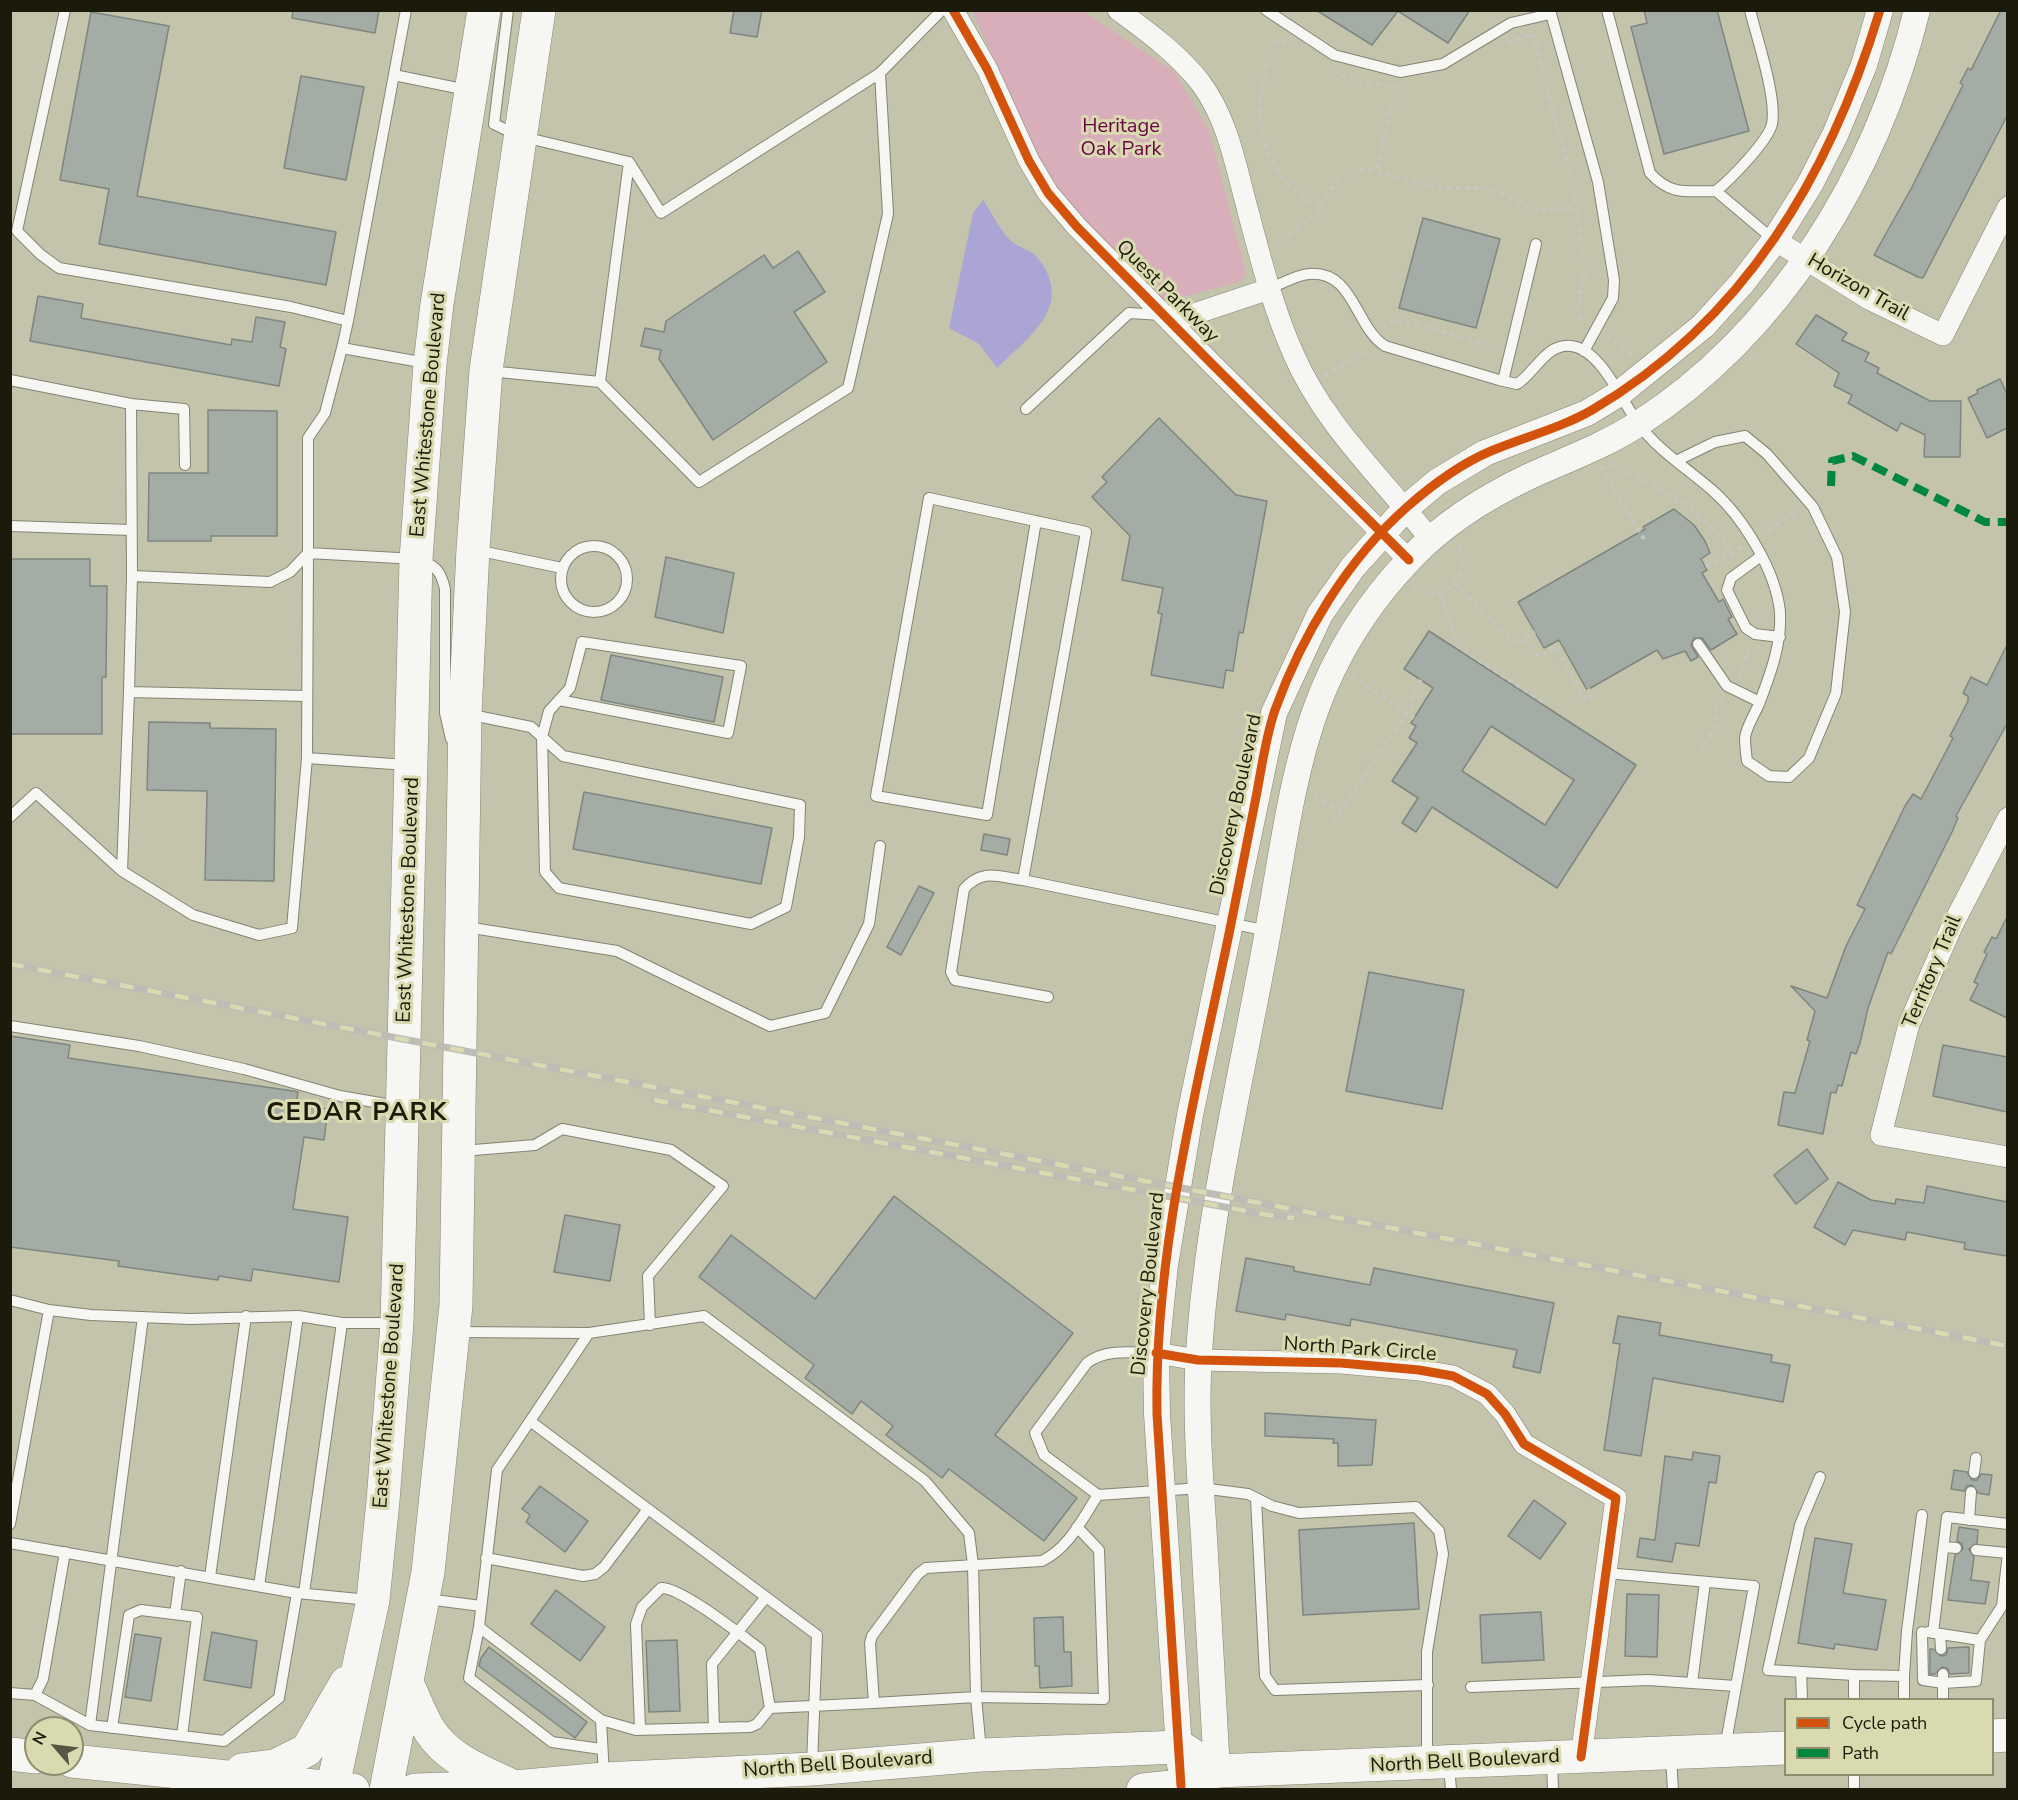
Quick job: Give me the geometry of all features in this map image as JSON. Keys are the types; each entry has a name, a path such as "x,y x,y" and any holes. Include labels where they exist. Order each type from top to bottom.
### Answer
{"main road":[{"name":"East Whitestone Boulevard","path":"332,1789 373,1600 384,1501 397,1323 401,1107 413,765 416,559 430,364 484,10"},
{"path":"386,1790 423,1598 456,1305 465,714 473,549 486,370 539,10"},
{"path":"196,1774 275,1766 307,1750 363,1653"},
{"path":"408,1685 430,1731 446,1749 459,1760 514,1787"},
{"path":"1180,1747 1237,1774"},
{"name":"North Bell Boulevard","path":"415,1790 514,1787 603,1764 812,1769 981,1755 1180,1747"},
{"name":"North Bell Boulevard","path":"1143,1790 1181,1788 1237,1774 1562,1769 1670,1753 1784,1748"},
{"path":"84,1762 353,1790"}],"street":[{"name":"Quest Parkway","path":"953,10 987,69 1029,161 1048,193 1077,227 1409,560"},
{"path":"1118,10 1179,58 1201,84 1220,116 1231,145 1269,289 1292,351 1310,390 1336,429 1406,508 1430,539"},
{"name":"Discovery Boulevard","path":"1181,1788 1162,1491 1156,1353 1165,1265 1183,1157 1274,713 1320,614 1382,532 1406,508 1437,482 1485,453 1587,413 1620,393 1703,326 1742,283 1775,240 1810,184 1835,135 1863,65 1880,10"},
{"path":"1237,1774 1201,1488 1198,1360 1216,1205 1292,791 1306,733 1323,687 1348,637 1377,597 1430,539 1475,507 1522,480 1638,424 1713,366 1764,313 1807,259 1854,178 1886,108 1917,10"},
{"name":"Horizon Trail","path":"1775,240 1869,299 1942,335 2007,207"},
{"path":"1165,315 1185,317 1269,289"},
{"name":"Territory Trail","path":"2007,818 1952,926 1910,1024 1881,1136 2007,1156"},
{"name":"North Park Circle","path":"1156,1353 1198,1360 1341,1363 1419,1370 1453,1376 1487,1394 1505,1414 1524,1444 1616,1498 1592,1681 1562,1769"}],"lane":[{"path":"65,10 17,231 40,254 59,268 291,307 348,321"},
{"path":"10,817 36,793 122,871 193,915 259,934 292,928 307,758 308,438 325,412 342,348 406,10"},
{"path":"508,10 494,124 519,136 629,162 661,213 880,73 942,10"},
{"path":"1266,10 1334,55 1400,72 1443,64 1511,23 1550,12 1598,182 1614,280 1613,298 1584,351"},
{"path":"1607,10 1650,173 1663,186 1681,191 1716,191 1775,240"},
{"path":"1716,191 1737,173 1772,127 1774,109 1750,10"},
{"path":"486,370 600,382 699,482 848,388 888,214 880,73"},
{"path":"394,75 472,90"},
{"path":"600,382 629,162"},
{"path":"1503,381 1536,244"},
{"path":"1269,289 1307,274 1323,275 1344,286 1372,338 1385,346 1503,381 1517,384 1531,375 1541,359 1555,348 1571,346 1584,351 1598,363 1620,393 1638,424 1676,461 1715,492 1753,539 1761,556 1776,589 1780,637 1760,702 1745,736 1747,761 1769,776 1789,777 1809,758 1836,693 1845,612 1837,557 1813,507 1767,454 1745,436 1715,442 1676,461"},
{"path":"1026,409 1129,313 1165,315"},
{"path":"342,348 430,364"},
{"path":"10,380 131,404 184,409 184,465"},
{"path":"122,871 132,576 131,404"},
{"path":"1023,880 1086,532 1036,521 929,498 876,796 987,815 1036,521"},
{"path":"10,526 131,530"},
{"path":"586,547 607,549 623,563 626,584 617,603 597,612 586,611 568,600 562,590 562,568 568,559 586,547"},
{"path":"473,549 562,568"},
{"path":"132,576 270,582 290,572 308,553 416,559 429,562 441,572 445,589 445,713 465,796"},
{"path":"1761,556 1731,578 1727,590 1746,628 1755,634 1780,637"},
{"path":"465,714 531,727 542,737 563,756 800,804 799,837 786,907 751,924 559,888 545,872 542,737 549,711 559,700 570,688 582,642 741,666 728,733 559,700"},
{"path":"1698,644 1727,686 1760,702"},
{"path":"129,692 307,696"},
{"path":"307,758 413,765"},
{"path":"463,927 617,951 770,1026 825,1013 869,924 880,846"},
{"path":"1048,997 955,980 951,972 964,889 973,879 982,874 1023,880 1268,931"},
{"path":"10,1026 139,1047 244,1069 340,1096 401,1107"},
{"path":"459,1151 535,1145 562,1129 671,1150 723,1186 648,1276 650,1325"},
{"path":"10,1300 49,1310 143,1317 190,1319 298,1316 342,1323 397,1323"},
{"path":"10,1524 49,1310"},
{"path":"210,1577 246,1316"},
{"path":"259,1586 298,1316"},
{"path":"453,1332 589,1333 704,1316 925,1481 969,1533 973,1565 976,1697 981,1755"},
{"path":"90,1725 143,1317"},
{"path":"10,1693 35,1695 90,1725 224,1741 279,1698 301,1593 342,1323"},
{"path":"589,1333 496,1470 479,1627 469,1678 552,1742 603,1764 601,1720"},
{"path":"1156,1353 1106,1353 1095,1356 1087,1363 1035,1433 1044,1455 1098,1495 1201,1488 1230,1490 1299,1513 1416,1507 1439,1531 1443,1554 1427,1652 1428,1685 1442,1772"},
{"path":"530,1421 817,1635 812,1769"},
{"path":"1974,1473 1976,1458"},
{"path":"1820,1477 1800,1524 1768,1670 1904,1676"},
{"path":"1969,1520 1971,1492"},
{"path":"874,1703 870,1643 872,1636 918,1574 926,1568 1042,1561 1055,1555 1098,1495"},
{"path":"1256,1499 1265,1676 1275,1690 1428,1685"},
{"path":"486,1558 583,1576 595,1574 604,1567 648,1509"},
{"path":"1904,1698 1907,1631 1922,1515"},
{"path":"1976,1550 2007,1553 2002,1606 1980,1640 1976,1681 1923,1680 1932,1633 1947,1517 2007,1524"},
{"path":"770,1708 976,1697 1104,1699 1099,1550 1077,1527"},
{"path":"10,1543 301,1593 373,1600"},
{"path":"1944,1547 1956,1548"},
{"path":"35,1695 43,1679 65,1552"},
{"path":"175,1614 181,1571"},
{"path":"1606,1572 1754,1586 1724,1751"},
{"path":"1692,1683 1705,1582"},
{"path":"479,1627 601,1720 640,1729 750,1727 757,1724 770,1708 763,1654 750,1641 724,1623 669,1588 661,1588 642,1607 636,1624 640,1729"},
{"path":"423,1598 481,1606"},
{"path":"714,1728 712,1664 766,1598"},
{"path":"112,1728 129,1615 141,1610 197,1617 182,1736"},
{"path":"1907,1631 1980,1640"},
{"path":"1932,1633 1941,1648"},
{"path":"1801,1672 1802,1698"},
{"path":"1854,1675 1854,1698"},
{"path":"1943,1679 1944,1698"},
{"path":"1471,1687 1592,1681 1736,1686"},
{"path":"1670,1753 1673,1790"}],"path":[{"path":"1501,45 1533,34 1575,193 1585,268 1577,312 1581,321"},
{"path":"1289,45 1280,39 1274,42 1263,72 1259,105 1263,136 1274,164 1291,186 1320,207"},
{"path":"1326,68 1349,79 1403,86"},
{"path":"1377,172 1395,86"},
{"path":"1276,254 1282,240 1302,227 1320,207 1340,178 1354,170 1377,172 1440,188 1481,188 1499,192 1538,210 1576,208"},
{"path":"1382,328 1394,319 1510,350"},
{"path":"1606,335 1634,356"},
{"path":"1323,376 1366,352"},
{"path":"1606,462 1678,498 1711,525 1737,563"},
{"path":"1601,465 1644,539"},
{"path":"1768,530 1797,512"},
{"path":"1412,586 1424,593 1439,593 1455,584 1461,574 1463,563 1458,545"},
{"path":"1706,567 1742,546"},
{"path":"1455,584 1516,645 1535,632"},
{"path":"1439,593 1460,646 1545,703"},
{"path":"1525,639 1539,657 1556,647 1585,700 1592,697 1588,689"},
{"path":"1739,677 1750,642"},
{"path":"1349,674 1414,718"},
{"path":"1333,823 1412,706 1414,692 1421,680"},
{"path":"1702,753 1717,722 1715,710 1726,694"},
{"path":"1311,794 1340,811"}],"green space":[{"name":"Heritage Oak Park","path":"972,11 1083,11 1175,72 1209,131 1245,268 1245,276 1239,282 1167,301 1160,297 1064,201 1037,154"}],"shaded area":[{"path":"983,200 1009,239 1037,257 1048,274 1052,290 1050,305 1044,318 1023,344 997,368 979,344 949,328 973,213"}],"building":[{"path":"293,10 379,10 375,33 292,18"},
{"path":"734,10 762,10 757,37 730,33"},
{"path":"1316,10 1470,10 1448,43 1398,11 1372,45"},
{"path":"1644,10 1717,10 1749,131 1664,154 1631,27 1647,23"},
{"path":"2001,10 2007,10 2007,116 1923,278 1918,277 1874,255 1912,187 1963,85 1960,83 1968,68 1971,70"},
{"path":"91,12 169,26 137,196 336,232 326,285 99,244 109,189 60,180"},
{"path":"301,76 364,87 346,180 284,168"},
{"path":"1423,218 1500,239 1476,328 1399,308"},
{"path":"798,251 825,292 794,312 827,362 713,440 659,359 661,350 641,346 645,328 664,332 666,321 764,255 773,268"},
{"path":"38,296 83,304 81,318 231,345 232,339 252,342 256,317 285,322 280,347 286,349 279,386 30,341"},
{"path":"1816,315 1847,333 1842,340 1869,353 1865,361 1879,368 1877,373 1930,401 1961,401 1960,457 1924,457 1925,435 1901,423 1897,431 1848,403 1852,395 1834,386 1839,373 1796,344"},
{"path":"2000,379 2007,394 2007,428 1987,438 1968,398 1978,393 1977,390"},
{"path":"208,410 277,411 277,536 211,536 211,541 148,541 149,473 208,473"},
{"path":"1159,418 1236,495 1267,501 1243,633 1239,632 1233,671 1226,670 1223,688 1151,675 1162,614 1158,613 1163,588 1122,580 1130,536 1092,497 1107,482 1102,477"},
{"path":"1674,509 1694,525 1705,541 1710,553 1701,559 1707,570 1702,573 1719,602 1723,599 1732,617 1728,619 1737,634 1711,650 1702,638 1694,638 1691,645 1698,657 1691,661 1685,651 1663,659 1657,650 1587,690 1559,640 1544,648 1518,602 1645,529 1643,527"},
{"path":"666,557 734,573 723,633 655,617"},
{"path":"10,559 90,559 90,586 107,586 106,677 102,677 102,734 10,734"},
{"path":"1429,631 1636,765 1557,888 1432,807 1416,832 1402,823 1418,798 1392,781 1417,743 1409,738 1416,726 1411,723 1433,688 1404,669","holes":["1491,726 1574,780 1545,825 1462,771"]},
{"path":"2007,645 2007,724 1956,816 1958,818 1952,832 1891,954 1888,952 1868,1008 1856,1054 1851,1052 1842,1086 1838,1085 1836,1093 1831,1092 1823,1134 1778,1125 1784,1092 1795,1093 1810,1041 1807,1040 1815,1011 1791,986 1827,998 1846,946 1865,909 1857,905 1905,806 1913,794 1921,799 1953,738 1950,736 1968,701 1968,696 1963,693 1971,677 1987,685"},
{"path":"611,655 723,677 714,722 601,700"},
{"path":"149,722 210,723 210,728 276,729 274,881 205,880 207,791 147,790"},
{"path":"584,792 772,828 761,884 573,849"},
{"path":"984,834 1010,839 1007,855 981,850"},
{"path":"919,886 934,893 901,955 887,947"},
{"path":"2007,917 2007,1018 1970,1000 1978,984 1974,982 1987,954 1984,952 1992,937 1996,939"},
{"path":"1369,972 1464,990 1442,1109 1346,1091"},
{"path":"10,1036 70,1045 68,1058 298,1092 296,1104 328,1109 324,1140 304,1137 293,1209 348,1217 339,1282 253,1269 251,1281 219,1276 218,1280 118,1266 119,1261 10,1247"},
{"path":"1943,1045 2007,1057 2007,1112 1933,1096"},
{"path":"1807,1149 1828,1179 1796,1204 1774,1175"},
{"path":"1838,1182 1871,1200 1895,1204 1896,1199 1924,1203 1927,1186 2007,1202 2007,1256 1964,1249 1965,1243 1907,1232 1905,1240 1853,1230 1845,1245 1814,1227"},
{"path":"894,1196 1073,1333 995,1435 1077,1498 1044,1541 949,1469 942,1478 886,1435 893,1426 861,1401 852,1414 805,1378 814,1365 699,1277 731,1235 815,1299"},
{"path":"565,1215 620,1225 610,1281 554,1272"},
{"path":"1246,1258 1294,1267 1294,1271 1370,1285 1374,1268 1554,1303 1540,1373 1513,1367 1517,1350 1351,1319 1350,1326 1286,1314 1285,1320 1236,1311"},
{"path":"1618,1316 1661,1323 1659,1335 1772,1355 1771,1362 1790,1365 1783,1402 1653,1378 1641,1456 1604,1450 1620,1344 1613,1343"},
{"path":"1265,1413 1376,1420 1372,1465 1338,1466 1338,1443 1333,1443 1334,1439 1265,1436"},
{"path":"1693,1452 1720,1456 1716,1483 1709,1482 1699,1546 1676,1543 1672,1562 1637,1557 1640,1538 1655,1540 1665,1456 1692,1460"},
{"path":"1954,1470 1967,1472 1972,1480 1977,1480 1981,1474 1992,1475 1989,1495 1978,1493 1972,1485 1967,1486 1964,1491 1951,1489"},
{"path":"540,1486 588,1521 565,1552 526,1522 530,1515 522,1509"},
{"path":"1534,1500 1566,1523 1540,1559 1508,1536"},
{"path":"1414,1523 1419,1609 1303,1615 1299,1530"},
{"path":"1959,1527 1978,1530 1977,1543 1969,1549 1974,1557 1971,1580 1989,1582 1985,1604 1948,1600 1955,1555 1963,1549 1962,1544 1957,1541"},
{"path":"1815,1538 1852,1544 1843,1593 1886,1600 1877,1650 1835,1644 1834,1649 1798,1643"},
{"path":"556,1590 605,1627 580,1661 531,1624"},
{"path":"1627,1594 1659,1595 1657,1657 1625,1656"},
{"path":"1541,1612 1544,1660 1482,1663 1480,1615"},
{"path":"1063,1617 1064,1652 1071,1652 1072,1686 1040,1688 1039,1666 1035,1666 1034,1618"},
{"path":"212,1632 257,1641 251,1688 204,1680"},
{"path":"135,1634 161,1638 151,1701 125,1697"},
{"path":"677,1640 680,1711 649,1712 646,1641"},
{"path":"489,1647 587,1722 575,1738 479,1666 481,1658"},
{"path":"1969,1647 1969,1673 1950,1674 1947,1668 1942,1667 1935,1674 1930,1674 1930,1649 1941,1656 1946,1655 1948,1648"}],"railway":[{"path":"10,964 2008,1346"},
{"path":"654,1100 1262,1214 1294,1218"}],"marked path":[{"path":"1831,486 1832,461 1853,456 1985,522 2008,522"}],"cycle path":[{"path":"953,10 987,69 1029,161 1048,193 1077,227 1409,560"},
{"path":"1181,1786 1157,1414 1158,1352 1163,1290 1170,1229 1192,1106 1267,740 1286,682 1313,627 1346,575 1385,528 1407,507 1468,462 1592,410 1646,374 1694,333 1737,288 1774,238 1807,186 1835,130 1860,71 1880,10"},
{"path":"1156,1353 1198,1360 1341,1363 1419,1370 1453,1376 1487,1394 1505,1414 1524,1444 1616,1498 1581,1757"}],"district":[{"name":"CEDAR PARK","path":"357,1114"}]}
